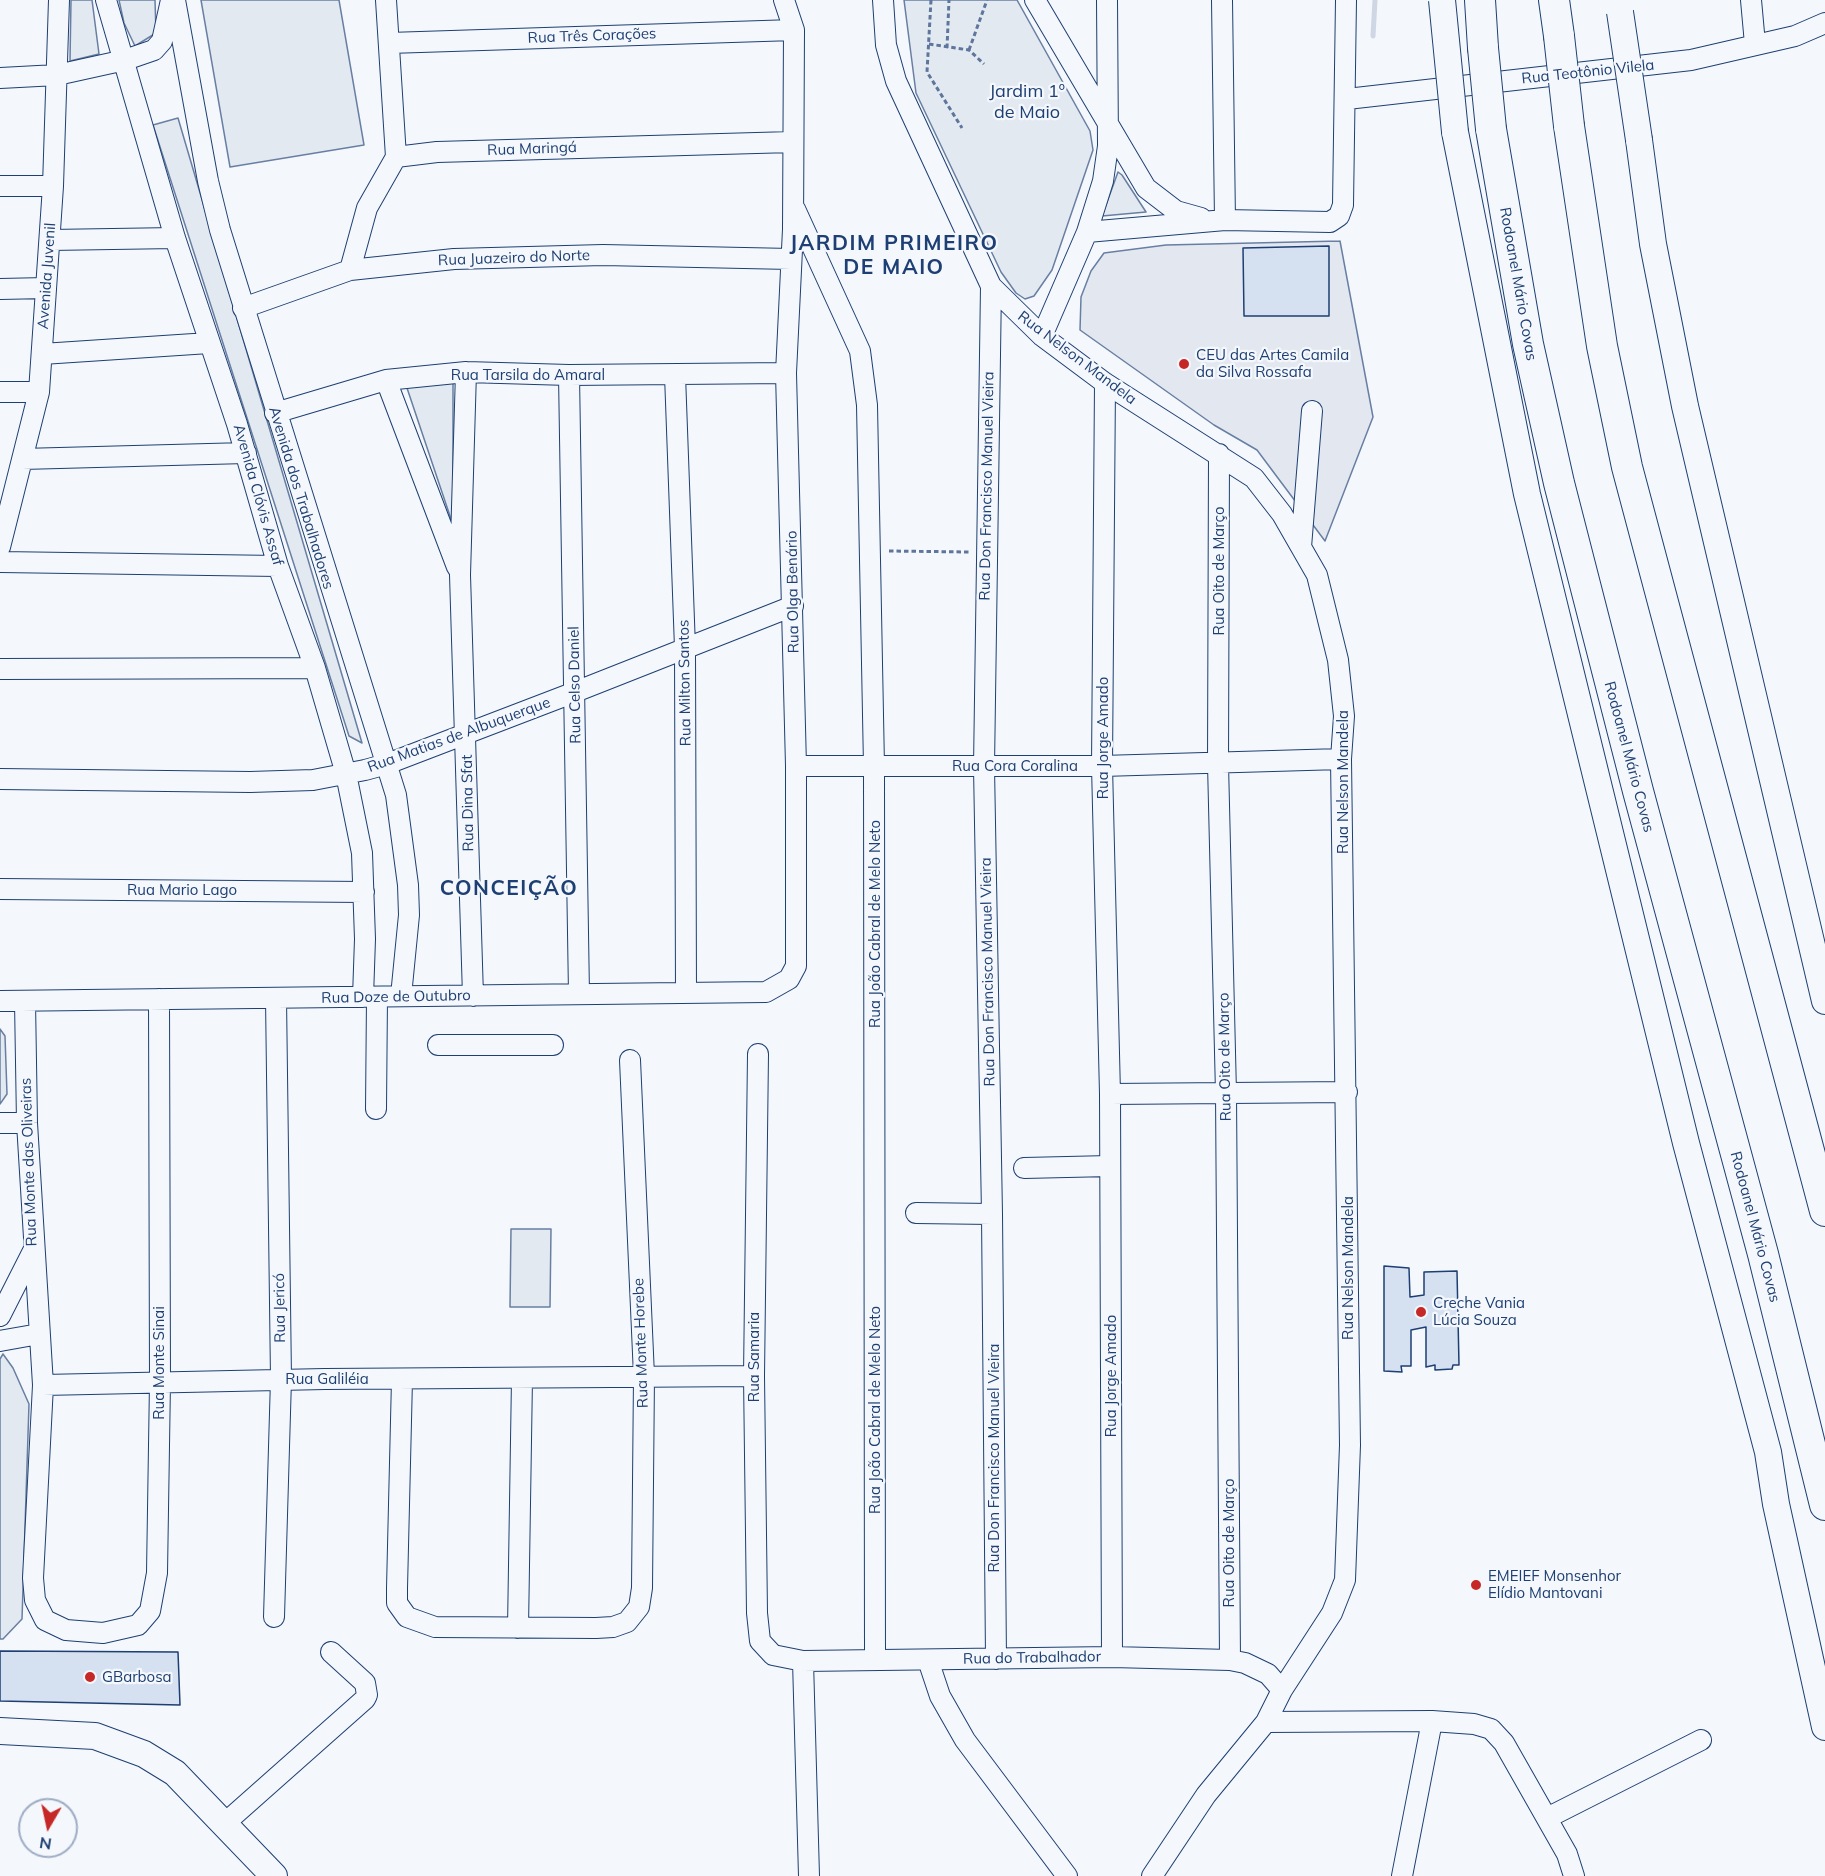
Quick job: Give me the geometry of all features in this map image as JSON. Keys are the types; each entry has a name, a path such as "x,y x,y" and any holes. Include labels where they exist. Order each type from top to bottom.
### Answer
{"highway":[{"name":"Rodoanel Mário Covas","path":"1480,0 1491,129 1528,344 1559,483 1638,791 1760,1243 1825,1505"},
{"path":"1554,0 1569,126 1602,346 1627,467 1825,1211"}],"main road":[{"path":"1442,0 1455,132 1530,506 1686,1143 1768,1452 1778,1515 1825,1727"},
{"path":"1620,6 1653,244 1685,406 1825,1001"},
{"path":"0,1731 96,1736 144,1754 175,1773 274,1876"}],"street":[{"name":"Avenida Juvenil","path":"0,548 7,494 22,459 39,392 53,186 59,0"},
{"name":"Avenida Clóvis Assaf","path":"106,0 175,238 246,453 278,567 315,668 346,774 362,853 376,1109"},
{"path":"0,78 57,75 125,60 154,50 162,41 173,0"},
{"name":"Avenida dos Trabalhadores","path":"173,0 189,71 208,181 243,308 354,668 396,795 408,885 408,942 401,996"},
{"path":"350,270 366,208 396,157 386,0"},
{"name":"Rua Olga Benário","path":"784,0 794,30 793,204 786,373 796,766 796,966 789,979"},
{"name":"Rua Nelson Mandela","path":"883,0 886,45 896,81 991,286 1042,336 1105,383 1254,478 1282,514 1317,574 1338,660 1344,716 1341,759 1350,1445 1345,1580 1332,1613 1282,1690 1266,1722 1206,1795 1152,1876"},
{"path":"1035,0 1146,188 1176,211 1217,221"},
{"path":"1042,336 1087,232 1103,182 1108,146 1107,0"},
{"path":"1217,221 1222,0"},
{"path":"1087,232 1217,221 1330,222 1339,216 1343,205 1347,99 1346,0"},
{"path":"1751,0 1755,44"},
{"name":"Rua Teotônio Vilela","path":"1347,99 1691,60 1795,36 1825,23"},
{"name":"Rua Três Corações","path":"389,43 794,30"},
{"path":"154,50 176,58 189,71"},
{"name":"Rua Maringá","path":"396,157 437,152 504,149 792,142"},
{"path":"0,186 53,186"},
{"name":"Rua João Cabral de Melo Neto","path":"793,204 860,351 867,405 874,766 875,1659"},
{"path":"50,240 175,238"},
{"name":"Rua Juazeiro do Norte","path":"243,308 350,270 454,259 603,255 791,259"},
{"name":"Rua Don Francisco Manuel Vieira","path":"991,286 984,767 992,1214 996,1659"},
{"path":"0,289 46,288"},
{"path":"42,354 209,344"},
{"name":"Rua Tarsila do Amaral","path":"275,413 386,380 466,372 569,375 786,373"},
{"name":"Rua Dina Sfat","path":"466,372 460,575 473,996"},
{"name":"Rua Celso Daniel","path":"569,375 579,994"},
{"name":"Rua Milton Santos","path":"675,375 686,648 686,993"},
{"name":"Rua Dina Sfat","path":"386,380 460,575"},
{"name":"Rua Jorge Amado","path":"1105,383 1102,766 1110,1094 1112,1657"},
{"path":"0,392 39,392"},
{"path":"1301,547 1312,411"},
{"path":"22,459 246,453"},
{"name":"Rua Oito de Março","path":"1219,454 1218,764 1226,1093 1230,1660"},
{"path":"0,562 278,567"},
{"name":"Rua Matias de Albuquerque","path":"0,779 250,782 313,780 346,774 387,764 793,606"},
{"path":"0,669 315,668"},
{"name":"Rua Cora Coralina","path":"796,766 1102,766 1341,759"},
{"name":"Rua Mario Lago","path":"0,889 364,892"},
{"name":"Rua Doze de Outubro","path":"0,1001 766,992 789,979"},
{"name":"Rua Jericó","path":"274,1617 281,1379 276,998"},
{"name":"Rua Monte Sinai","path":"43,1385 33,1578 35,1600 45,1620 66,1630 103,1633 138,1625 150,1611 157,1573 160,1382 159,999"},
{"name":"Rua Monte das Oliveiras","path":"0,1316 34,1248 27,1123 25,1001"},
{"path":"438,1045 553,1045"},
{"name":"Rua Samaria","path":"758,1054 754,1376 757,1613 760,1641 773,1655"},
{"name":"Rua Monte Horebe","path":"518,1628 613,1627 627,1622 639,1607 642,1588 644,1376 630,1060"},
{"path":"1110,1094 1347,1092"},
{"path":"0,1123 27,1123"},
{"path":"1024,1168 1110,1166"},
{"path":"916,1213 992,1214"},
{"path":"34,1248 43,1385"},
{"path":"0,1341 39,1334"},
{"name":"Rua Galiléia","path":"43,1385 281,1379 754,1376"},
{"path":"402,1379 397,1603 407,1617 435,1628 518,1628 522,1378"},
{"path":"224,1824 365,1699 367,1695 365,1683 331,1652"},
{"name":"Rua do Trabalhador","path":"773,1655 803,1661 1112,1657 1230,1660 1245,1663 1268,1674 1282,1690"},
{"path":"928,1660 940,1696 965,1740 1067,1876"},
{"path":"803,1661 809,1876"},
{"path":"1266,1722 1432,1720 1474,1724 1491,1729 1504,1743 1547,1818 1567,1854 1574,1876"},
{"path":"1402,1876 1432,1720"},
{"path":"1547,1818 1701,1740"}],"path":[{"path":"931,0 927,72 962,128"},
{"path":"947,48 949,0"},
{"path":"969,51 987,0"},
{"path":"928,44 969,51 984,64"},
{"path":"871,551 986,552"}],"shaded area":[{"path":"71,0 92,0 99,54 70,61"},
{"path":"119,0 155,0 156,33 135,46 124,23"},
{"path":"201,0 339,0 364,145 230,167"},
{"path":"904,0 1017,0 1090,131 1093,150 1052,270 1034,296 1025,299 1016,293 1001,272 916,93"},
{"path":"178,118 362,743 349,736 153,125"},
{"path":"1118,172 1122,175 1146,212 1102,216"},
{"path":"1340,241 1373,417 1325,541 1257,450 1214,425 1080,330 1081,297 1091,271 1104,253 1166,245"},
{"path":"453,379 453,525 406,385"},
{"path":"0,1029 5,1036 7,1094 0,1104"},
{"path":"511,1229 551,1229 550,1307 510,1307"},
{"path":"3,1354 13,1368 29,1404 22,1619 3,1639 0,1639 0,1359"}],"building":[{"path":"1329,246 1329,316 1244,316 1243,248"},
{"name":"Creche Vania Lúcia Souza","path":"1384,1266 1409,1268 1410,1297 1424,1295 1424,1272 1457,1271 1459,1365 1453,1365 1452,1369 1435,1370 1435,1365 1426,1367 1426,1327 1411,1330 1411,1366 1401,1366 1402,1372 1384,1371"},
{"name":"GBarbosa","path":"0,1651 178,1652 180,1705 0,1701"}],"waterway":[{"path":"1373,36 1375,0"}],"place":[{"name":"CEU das Artes Camila da Silva Rossafa","path":"1184,364"},
{"name":"Creche Vania Lúcia Souza","path":"1421,1312"},
{"name":"EMEIEF Monsenhor Elídio Mantovani","path":"1476,1585"},
{"name":"GBarbosa","path":"90,1677"}],"district":[{"name":"Jardim 1º de Maio","path":"1027,102"},
{"name":"JARDIM PRIMEIRO DE MAIO","path":"894,256"},
{"name":"CONCEIÇÃO","path":"509,889"}]}
